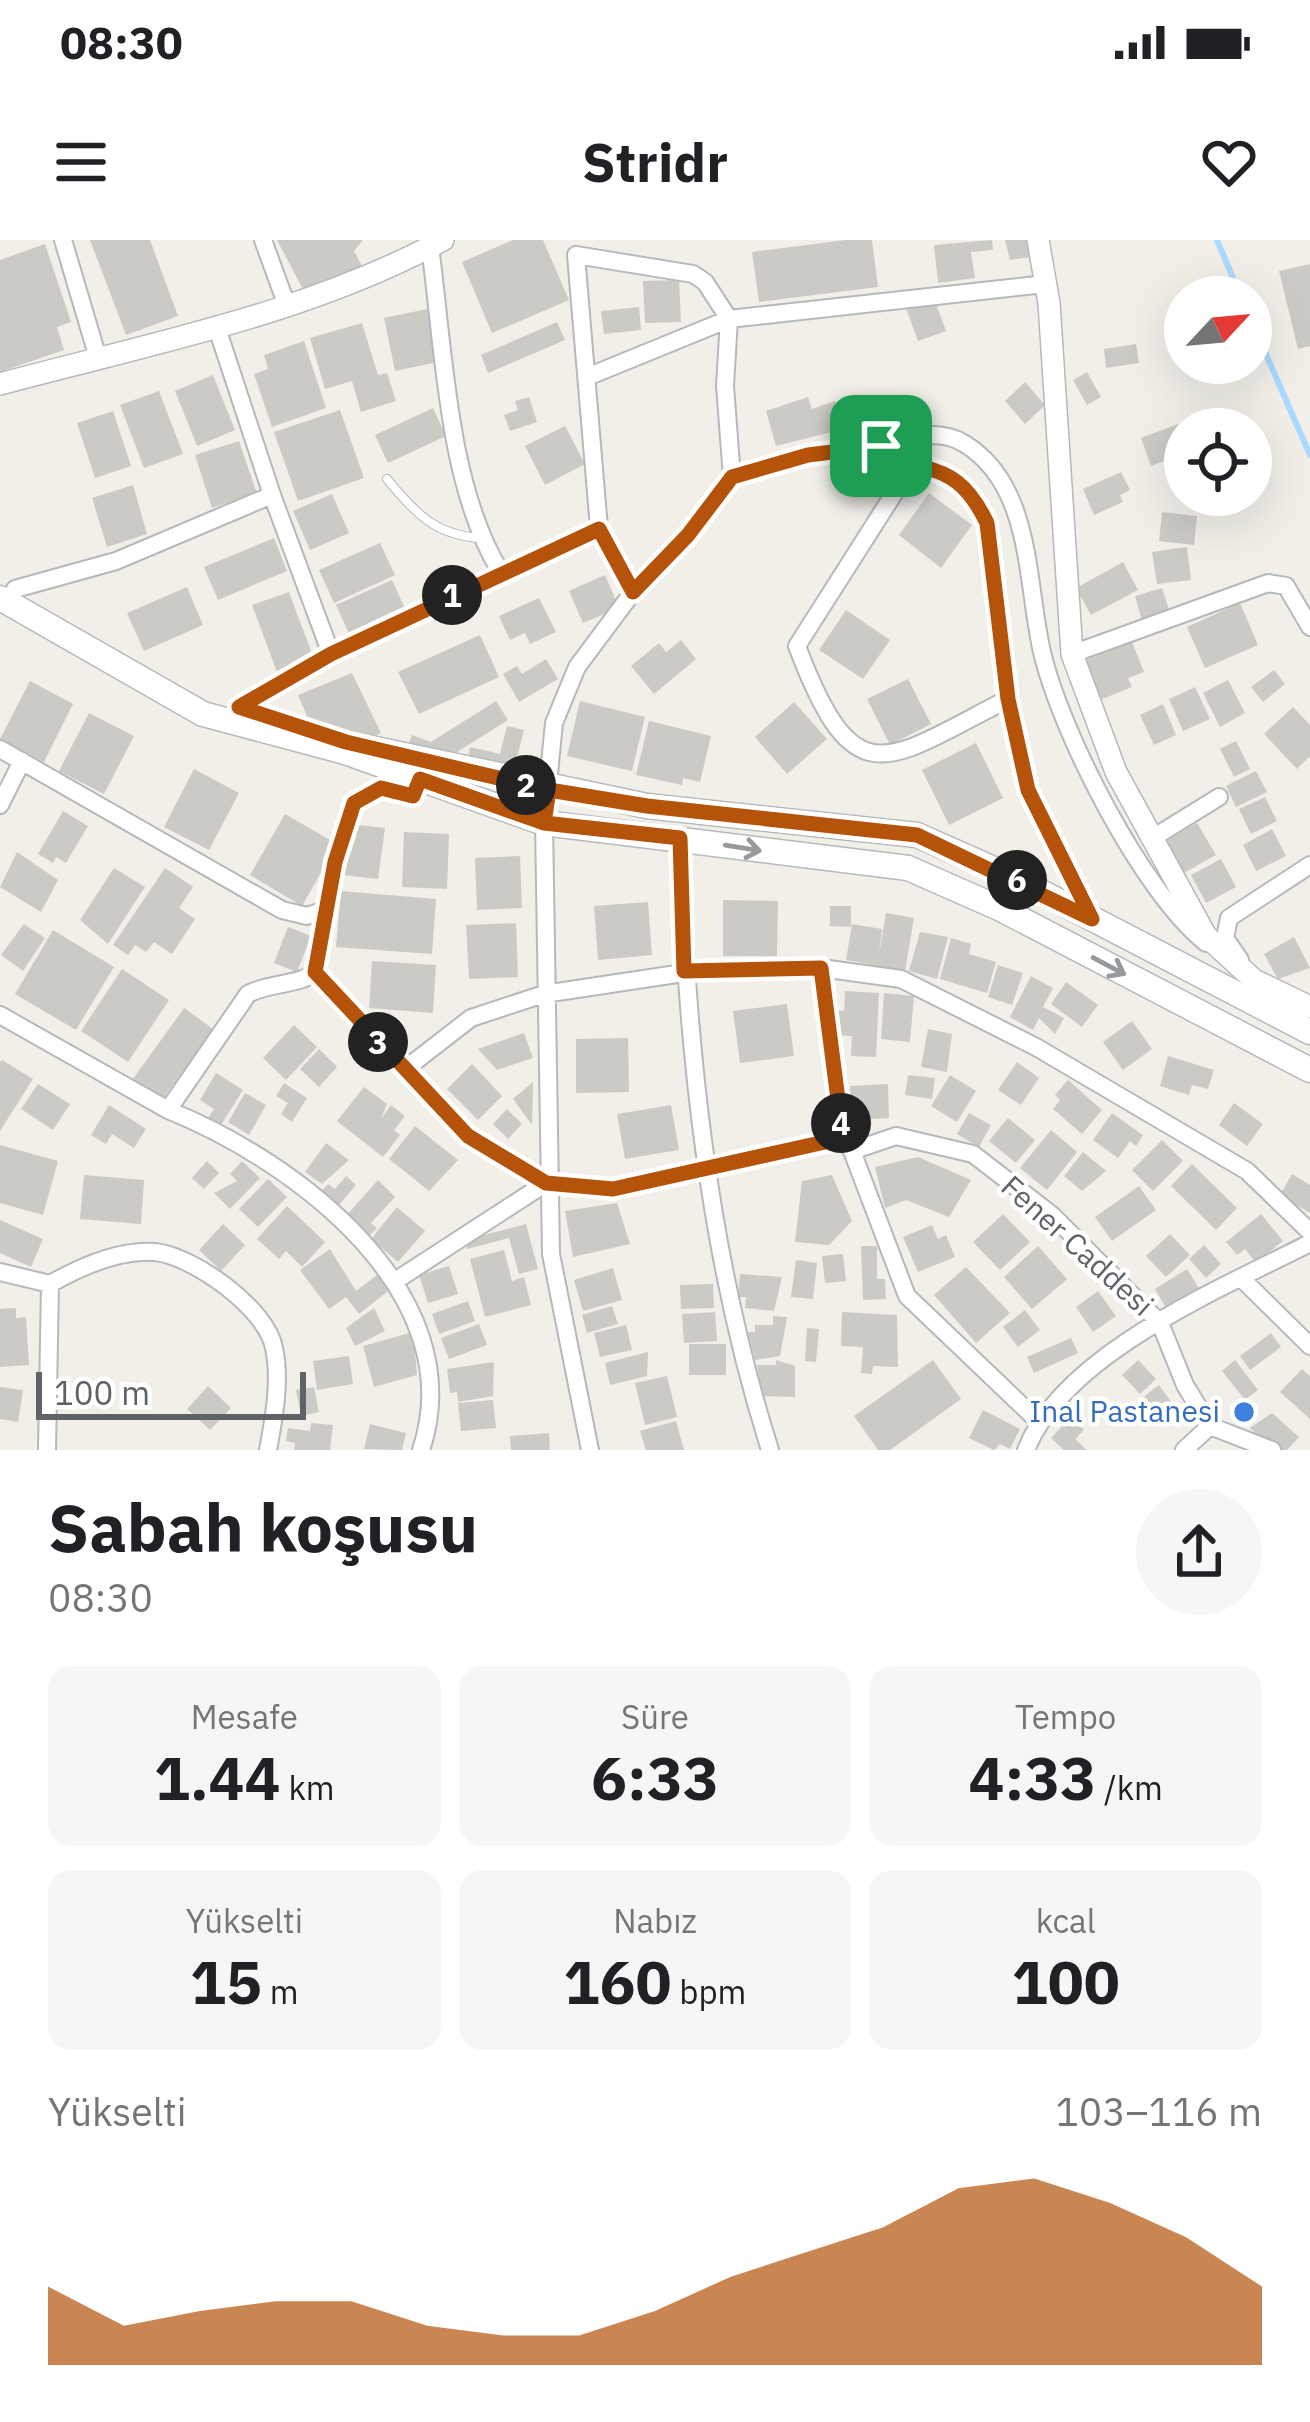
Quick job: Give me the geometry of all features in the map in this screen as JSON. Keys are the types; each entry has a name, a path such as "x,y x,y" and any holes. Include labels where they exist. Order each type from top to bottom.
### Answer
{"main road":[{"path":"5,589 208,699 346,742 549,790 647,806 917,835 1310,1032"},
{"path":"5,589 203,715 345,752 544,823 908,868 1001,909 1310,1070"}],"street":[{"path":"63,240 98,358"},
{"path":"263,240 287,306"},
{"path":"1038,240 1046,284 1072,655 1116,772 1151,839 1206,936 1254,980"},
{"path":"0,385 287,306 436,244 462,469 480,538 500,571"},
{"path":"633,592 599,529 572,248 693,274 706,282 729,319 725,386 732,477"},
{"path":"587,376 729,319 1046,284"},
{"path":"217,325 272,495 331,654"},
{"path":"585,1448 551,1254 546,1183 544,823 554,723 577,667 633,592 688,535 732,477 808,455 881,446 924,433 963,442 997,472 1027,555 1042,654 1067,723 1117,825 1181,922 1254,980 1310,1007"},
{"path":"881,446 905,464 954,476 976,500 987,523 1008,699 1028,790 1092,919"},
{"path":"905,464 902,481 797,646 817,698 845,741 860,751 896,756 1008,699"},
{"path":"5,589 116,561 272,495"},
{"path":"239,707 331,654 500,571 599,529"},
{"path":"1072,655 1268,583 1286,586 1310,627"},
{"path":"0,749 282,910 307,916 325,910"},
{"path":"0,805 22,760"},
{"path":"168,1110 248,994 266,984 304,980 315,972 325,910 354,803 381,788 413,796 420,779"},
{"path":"1151,839 1220,797"},
{"path":"680,838 684,971 709,1165 743,1369 765,1448"},
{"path":"1254,980 1226,938 1229,918 1310,865"},
{"path":"404,1070 471,1018 544,994 684,971 821,968 901,979 1036,1047 1247,1171 1310,1232"},
{"path":"821,968 847,1144 907,1296 1038,1420"},
{"path":"315,972 468,1136 546,1183"},
{"path":"0,1015 168,1110 261,1156 361,1238 406,1297 430,1371 432,1418 422,1450"},
{"name":"Fener Caddesi","path":"546,1183 613,1189 709,1165 896,1136 973,1154 1052,1215 1160,1323 1210,1426"},
{"path":"395,1281 546,1183"},
{"path":"1026,1450 1038,1420 1109,1355 1310,1243"},
{"path":"0,1272 50,1284 82,1265 156,1252 200,1269 245,1301 274,1345 275,1412 268,1450"},
{"path":"1241,1278 1310,1346"},
{"path":"47,1450 50,1284"},
{"path":"1184,1450 1210,1426"},
{"path":"1201,1450 1210,1426"},
{"path":"1210,1426 1272,1450"}],"lane":[{"path":"387,479 419,519 452,536 480,538"}],"building":[{"path":"90,240 150,240 178,316 126,335"},
{"path":"277,240 363,240 354,251 362,266 306,295"},
{"path":"513,240 543,240 569,300 492,333 462,262"},
{"path":"872,240 878,287 759,302 752,252"},
{"path":"992,240 993,250 971,252 975,278 938,283 934,245"},
{"path":"1005,240 1027,240 1031,257 1010,260"},
{"path":"45,244 71,322 57,327 64,350 0,372 0,260"},
{"path":"1310,264 1310,346 1298,349 1279,271"},
{"path":"679,280 681,322 645,323 643,281"},
{"path":"934,298 946,331 918,341 906,308"},
{"path":"639,307 641,330 604,334 601,311"},
{"path":"427,309 438,362 395,371 384,318"},
{"path":"557,322 565,340 488,373 481,355"},
{"path":"362,323 378,375 387,373 396,401 361,412 352,381 325,389 310,338"},
{"path":"304,341 326,408 272,427 254,374 268,369 264,355"},
{"path":"1136,344 1139,363 1106,368 1104,349"},
{"path":"1087,372 1101,397 1087,405 1073,380"},
{"path":"213,375 235,430 197,446 175,391"},
{"path":"1025,382 1045,405 1025,424 1005,401"},
{"path":"159,391 183,454 144,468 120,405"},
{"path":"529,397 537,422 510,431 504,415 518,410 515,401"},
{"path":"808,397 812,409 835,401 844,429 776,446 766,411"},
{"path":"433,408 446,436 388,463 375,435"},
{"path":"340,410 364,478 298,501 274,432"},
{"path":"113,411 131,466 95,478 77,423"},
{"path":"565,426 585,464 545,485 525,446"},
{"path":"1164,429 1164,461 1151,466 1141,438"},
{"path":"239,441 257,494 212,508 195,455"},
{"path":"1121,472 1130,490 1120,495 1123,502 1094,515 1083,489"},
{"path":"133,485 147,534 107,547 92,498"},
{"path":"929,493 972,525 941,568 899,535"},
{"path":"332,494 349,533 310,550 293,511"},
{"path":"1162,512 1164,516 1197,516 1194,545 1159,541"},
{"path":"274,538 287,571 218,600 204,567"},
{"path":"380,543 395,575 334,603 319,570"},
{"path":"1187,547 1191,580 1157,584 1152,552"},
{"path":"1123,562 1138,590 1091,615 1076,588"},
{"path":"605,575 619,608 583,623 569,591"},
{"path":"392,580 407,613 351,638 336,605"},
{"path":"187,587 203,625 144,651 127,613"},
{"path":"1162,588 1172,619 1144,628 1135,596"},
{"path":"289,592 314,659 277,672 252,605"},
{"path":"539,598 556,632 530,644 525,633 510,640 499,616"},
{"path":"1240,603 1258,645 1205,668 1187,627"},
{"path":"846,610 890,640 863,679 819,650"},
{"path":"480,635 499,677 419,714 398,672"},
{"path":"681,640 696,659 654,694 631,666 659,643 666,652"},
{"path":"1132,642 1144,672 1128,678 1132,687 1100,700 1084,661"},
{"path":"546,659 558,679 519,702 503,674 517,666 522,674"},
{"path":"1274,670 1285,684 1263,702 1251,687"},
{"path":"352,673 381,733 368,740 310,723 298,695"},
{"path":"908,679 931,724 890,745 867,699"},
{"path":"1228,680 1245,713 1220,727 1203,693"},
{"path":"30,681 73,704 44,762 0,739"},
{"path":"1195,687 1210,719 1183,731 1169,699"},
{"path":"496,701 508,720 446,759 408,745 412,735 431,742"},
{"path":"580,701 645,717 632,771 567,756"},
{"path":"794,702 827,739 787,774 755,737"},
{"path":"1163,704 1176,735 1154,745 1140,715"},
{"path":"1293,707 1310,725 1310,756 1297,769 1264,734"},
{"path":"89,713 134,736 104,794 59,771"},
{"path":"649,721 711,736 700,782 683,778 682,785 636,775"},
{"path":"507,726 524,730 513,774 467,763 470,747 500,754"},
{"path":"1236,741 1250,769 1234,777 1220,749"},
{"path":"976,743 1003,798 949,825 922,770"},
{"path":"194,769 239,793 209,850 164,827"},
{"path":"1256,771 1267,792 1236,807 1226,786"},
{"path":"1265,797 1277,821 1251,834 1239,809"},
{"path":"63,811 88,826 66,863 56,857 53,863 38,854"},
{"path":"285,814 337,844 302,906 250,875"},
{"path":"1197,823 1216,855 1184,873 1166,841"},
{"path":"349,824 385,828 378,879 342,875"},
{"path":"1272,829 1286,856 1256,871 1243,845"},
{"path":"404,832 449,834 447,889 402,887"},
{"path":"17,852 58,880 41,912 0,887"},
{"path":"520,856 522,908 477,910 475,858"},
{"path":"1221,859 1236,887 1206,903 1191,875"},
{"path":"114,868 145,887 108,944 80,920"},
{"path":"165,868 193,887 179,908 195,919 172,954 154,942 146,952 135,945 128,955 113,945"},
{"path":"341,891 436,899 432,954 336,947"},
{"path":"723,900 778,901 777,956 723,956"},
{"path":"648,902 652,955 598,960 594,906"},
{"path":"830,906 851,906 851,927 830,926"},
{"path":"886,913 914,918 905,971 846,960 852,924 882,929 879,955"},
{"path":"516,923 518,977 469,979 466,925"},
{"path":"24,924 45,938 23,971 1,955"},
{"path":"288,927 311,936 297,972 274,963"},
{"path":"53,930 114,967 76,1030 15,994"},
{"path":"920,932 948,937 937,979 909,971"},
{"path":"1294,937 1310,968 1278,979 1264,954"},
{"path":"951,938 971,944 969,954 996,962 987,993 940,979"},
{"path":"372,961 436,965 433,1013 369,1008"},
{"path":"998,965 1023,973 1012,1005 988,997"},
{"path":"122,969 169,1000 128,1062 81,1031"},
{"path":"1031,976 1053,988 1043,1007 1064,1018 1055,1034 1039,1018 1033,1030 1010,1017"},
{"path":"1066,982 1098,1005 1082,1027 1051,1004"},
{"path":"845,991 879,993 876,1057 851,1056 852,1036 835,1035 836,1010 844,1011"},
{"path":"884,993 914,996 910,1042 881,1039"},
{"path":"787,1004 794,1056 740,1063 733,1011"},
{"path":"184,1008 213,1029 162,1100 133,1079"},
{"path":"1132,1021 1152,1049 1123,1070 1103,1042"},
{"path":"294,1025 317,1047 286,1080 263,1058"},
{"path":"928,1029 952,1034 947,1072 921,1067"},
{"path":"524,1033 533,1058 497,1070 478,1049"},
{"path":"628,1038 629,1092 576,1093 576,1039"},
{"path":"319,1049 337,1067 319,1087 300,1069"},
{"path":"1168,1056 1214,1070 1208,1089 1192,1085 1189,1095 1160,1086"},
{"path":"0,1062 33,1079 0,1131"},
{"path":"1017,1062 1039,1078 1021,1105 998,1090"},
{"path":"472,1064 502,1096 478,1120 447,1089"},
{"path":"216,1073 243,1090 221,1125 208,1118 214,1109 200,1100"},
{"path":"908,1075 935,1078 932,1099 905,1095"},
{"path":"950,1075 976,1091 957,1122 931,1106"},
{"path":"1068,1080 1102,1110 1082,1134 1053,1109 1060,1100 1055,1095"},
{"path":"533,1082 532,1125 513,1099"},
{"path":"284,1083 307,1098 292,1122 281,1114 288,1103 276,1096"},
{"path":"38,1084 70,1104 53,1130 21,1109"},
{"path":"888,1084 889,1118 852,1120 850,1086"},
{"path":"364,1087 387,1104 381,1119 391,1105 405,1116 394,1130 400,1135 383,1157 337,1121"},
{"path":"245,1093 266,1105 249,1135 228,1122"},
{"path":"1234,1103 1263,1124 1247,1146 1219,1125"},
{"path":"109,1105 146,1129 134,1148 112,1134 106,1144 91,1135"},
{"path":"671,1105 679,1150 625,1159 617,1114"},
{"path":"507,1109 522,1124 508,1139 493,1124"},
{"path":"969,1113 991,1125 979,1147 957,1134"},
{"path":"1112,1113 1143,1135 1136,1146 1130,1141 1118,1158 1093,1140"},
{"path":"1008,1118 1035,1140 1016,1163 989,1141"},
{"path":"415,1126 458,1160 429,1191 389,1159"},
{"path":"1051,1130 1077,1152 1047,1190 1020,1168"},
{"path":"1162,1140 1183,1161 1153,1191 1132,1170"},
{"path":"326,1143 349,1160 322,1184 305,1172"},
{"path":"0,1145 58,1161 43,1215 0,1203"},
{"path":"1083,1152 1106,1171 1082,1191 1064,1176"},
{"path":"918,1157 971,1180 949,1217 906,1200 885,1208 875,1167"},
{"path":"207,1161 219,1173 204,1189 192,1178"},
{"path":"242,1161 260,1178 230,1209 214,1193 237,1181 230,1174"},
{"path":"1192,1164 1237,1208 1216,1230 1171,1186"},
{"path":"1292,1174 1310,1185 1310,1213 1280,1195"},
{"path":"84,1175 144,1180 141,1224 80,1219"},
{"path":"832,1175 852,1221 829,1245 795,1242 802,1181"},
{"path":"346,1176 356,1185 338,1206 321,1191 328,1184 335,1189"},
{"path":"268,1179 287,1197 258,1227 239,1209"},
{"path":"378,1180 395,1197 371,1223 377,1228 369,1236 347,1215"},
{"path":"1139,1186 1156,1210 1112,1241 1095,1217"},
{"path":"617,1203 630,1244 573,1257 565,1211"},
{"path":"287,1206 325,1242 302,1267 286,1251 279,1259 257,1239"},
{"path":"397,1207 425,1231 398,1262 371,1239"},
{"path":"1003,1214 1030,1242 1000,1270 973,1242"},
{"path":"1261,1214 1283,1241 1256,1263 1245,1249 1237,1255 1226,1242"},
{"path":"0,1220 43,1239 31,1267 0,1253"},
{"path":"223,1224 245,1245 221,1271 199,1250"},
{"path":"526,1224 538,1269 519,1274 509,1238 467,1249 464,1240"},
{"path":"932,1225 938,1239 946,1235 955,1257 918,1272 903,1237"},
{"path":"1170,1234 1190,1255 1166,1277 1146,1256"},
{"path":"1204,1245 1221,1264 1206,1278 1189,1259"},
{"path":"861,1246 877,1246 877,1279 885,1279 886,1299 863,1300"},
{"path":"1038,1246 1067,1279 1032,1309 1004,1277"},
{"path":"330,1249 356,1291 380,1273 392,1288 359,1314 346,1297 329,1309 300,1270"},
{"path":"504,1250 512,1281 524,1277 531,1305 485,1317 470,1259"},
{"path":"843,1254 846,1281 825,1283 822,1256"},
{"path":"796,1260 817,1263 813,1299 791,1297"},
{"path":"449,1266 458,1294 428,1303 419,1275"},
{"path":"966,1267 1010,1313 976,1343 934,1295"},
{"path":"613,1268 622,1300 583,1311 574,1280"},
{"path":"1187,1269 1200,1290 1168,1311 1155,1289"},
{"path":"740,1274 782,1277 774,1311 745,1308 746,1297 738,1297"},
{"path":"713,1284 714,1308 681,1309 680,1285"},
{"path":"1098,1291 1116,1316 1093,1332 1076,1307"},
{"path":"468,1301 475,1321 439,1334 432,1314"},
{"path":"612,1306 618,1324 587,1333 582,1315"},
{"path":"16,1308 16,1318 26,1317 29,1365 0,1367 0,1309"},
{"path":"374,1308 385,1331 355,1346 346,1328"},
{"path":"1025,1310 1040,1330 1018,1347 1003,1327"},
{"path":"715,1312 717,1341 684,1343 682,1314"},
{"path":"842,1312 897,1315 898,1367 873,1366 872,1374 861,1373 863,1347 841,1346"},
{"path":"773,1316 787,1317 780,1356 755,1360 748,1332 755,1332 755,1325 773,1325"},
{"path":"479,1324 487,1345 449,1359 441,1338"},
{"path":"626,1325 632,1350 600,1357 594,1333"},
{"path":"807,1328 819,1329 816,1362 805,1361"},
{"path":"413,1332 417,1375 374,1387 363,1346"},
{"path":"1271,1333 1281,1347 1250,1370 1240,1356"},
{"path":"1071,1338 1078,1353 1034,1373 1027,1357"},
{"path":"689,1344 726,1344 726,1375 689,1375"},
{"path":"648,1352 647,1376 610,1385 605,1363"},
{"path":"349,1356 353,1384 317,1390 313,1361"},
{"path":"776,1360 795,1366 795,1397 762,1396 757,1365 776,1365"},
{"path":"933,1360 961,1399 890,1450 878,1450 854,1416"},
{"path":"1138,1360 1156,1379 1140,1394 1122,1375"},
{"path":"1235,1360 1258,1390 1245,1400 1222,1371"},
{"path":"494,1362 493,1396 458,1402 457,1392 450,1393 447,1369"},
{"path":"1302,1369 1310,1376 1310,1419 1280,1392"},
{"path":"667,1376 677,1417 645,1425 635,1383"},
{"path":"1159,1385 1175,1407 1153,1424 1137,1402"},
{"path":"208,1386 231,1408 210,1430 187,1409"},
{"path":"0,1387 23,1390 18,1422 0,1419"},
{"path":"314,1387 319,1412 301,1416 296,1390"},
{"path":"493,1400 496,1428 461,1431 458,1403"},
{"path":"983,1410 1020,1429 1010,1449 1000,1444 994,1450 969,1438"},
{"path":"1272,1413 1299,1437 1287,1450 1274,1450 1250,1428"},
{"path":"1071,1417 1084,1430 1075,1439 1087,1450 1064,1450 1051,1438"},
{"path":"676,1421 684,1450 646,1450 640,1431"},
{"path":"311,1423 333,1425 330,1450 294,1450 295,1443 286,1441 288,1428 310,1431"},
{"path":"370,1424 406,1433 402,1450 364,1449"},
{"path":"549,1433 550,1450 511,1450 510,1436"}],"waterway":[{"path":"1217,240 1232,276"},
{"path":"1272,368 1310,455"}],"place":[{"name":"Inal Pastanesi","path":"1244,1412"}],"route":[{"path":"881,446 808,455 732,477 688,535 633,592 599,529 500,571 331,654 239,707 346,742 549,790 544,823 420,779 413,796 381,788 354,803 335,862 315,972 322,986 468,1136 546,1183 613,1189 843,1138 821,968 684,971 680,838 544,823 549,790 647,806 917,835 1092,919 1028,790 1008,699 987,523 976,500 954,476 920,463 905,464 881,446"}]}
